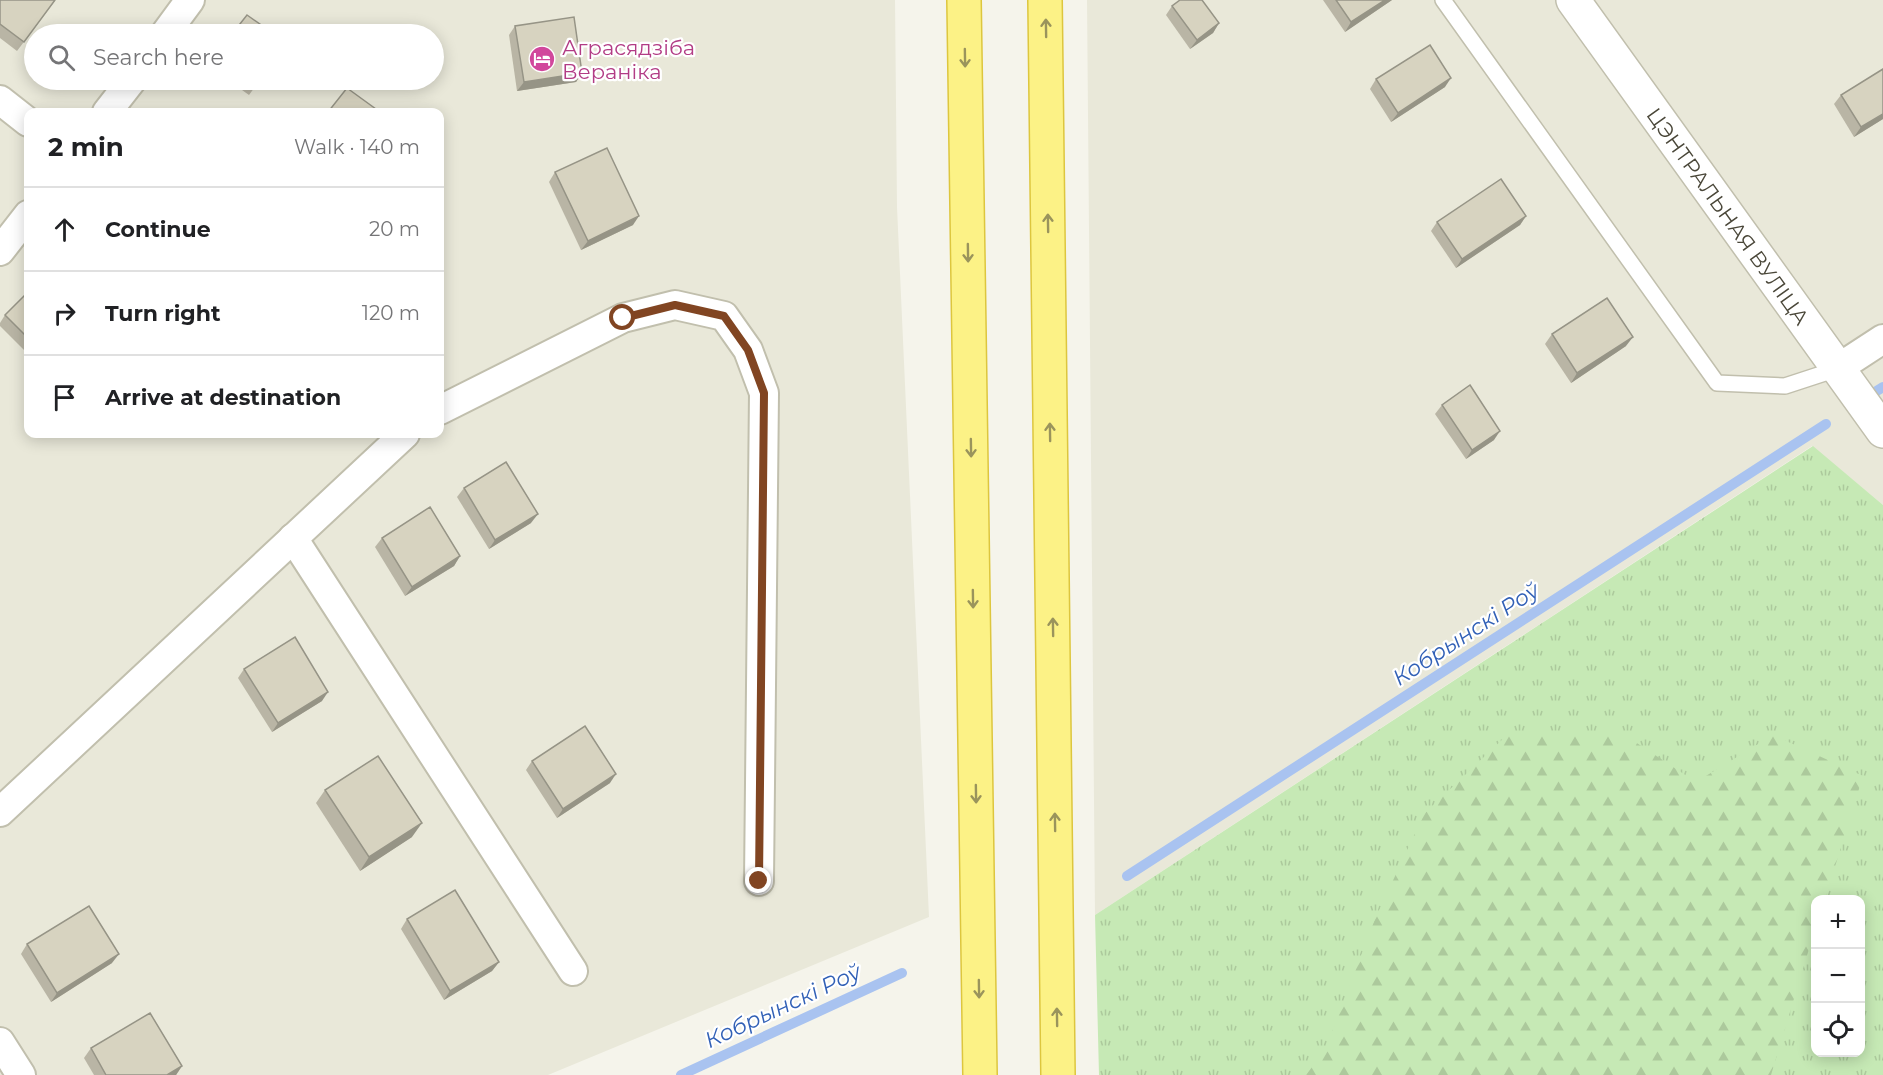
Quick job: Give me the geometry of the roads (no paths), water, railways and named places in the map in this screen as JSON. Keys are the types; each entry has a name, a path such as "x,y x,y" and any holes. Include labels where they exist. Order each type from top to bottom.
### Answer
{"highway":[{"path":"964,0 980,1075"},
{"path":"1045,0 1058,1075"}],"street":[{"path":"172,24 190,0"},
{"name":"ЦЭНТРАЛЬНАЯ ВУЛІЦА","path":"1573,0 1883,431"},
{"path":"110,108 124,90"},
{"path":"0,100 24,119"},
{"path":"0,251 24,220"},
{"path":"444,408 623,318 675,305 724,316 748,350 764,393 759,881"},
{"path":"1837,369 1883,339"},
{"path":"0,812 401,438"},
{"path":"293,538 573,971"},
{"path":"0,1042 21,1075"}],"lane":[{"path":"1443,0 1717,383 1785,386 1837,369"}],"waterway":[{"name":"Кобрынскі Роў","path":"1875,392 1883,387"},
{"name":"Кобрынскі Роў","path":"1127,876 1826,424"},
{"name":"Кобрынскі Роў","path":"681,1075 902,973"}],"place":[{"name":"Аграсядзіба Вераніка","path":"542,59"}]}
